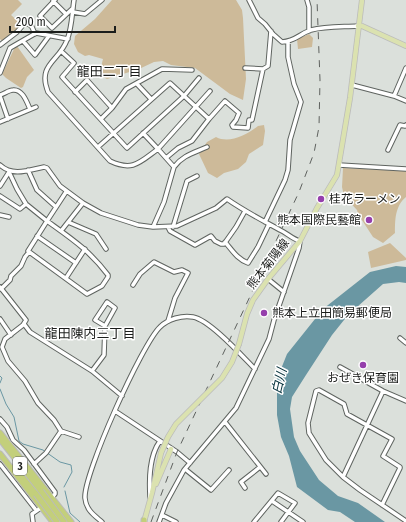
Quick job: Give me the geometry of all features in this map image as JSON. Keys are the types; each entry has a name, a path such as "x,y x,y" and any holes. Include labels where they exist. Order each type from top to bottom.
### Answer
{"highway":[{"path":"0,433 71,522"},
{"name":"3","path":"0,439 57,522"},
{"name":"3","path":"0,449 64,522"},
{"path":"0,454 39,509 53,522"}],"main road":[{"name":"熊本菊陽線","path":"144,521 161,453 168,437 176,424 222,378 232,362 253,300 268,279 300,241 317,208 337,175 352,85 362,0"},
{"path":"358,26 362,26 406,46"},
{"path":"152,493 171,449"}],"street":[{"path":"66,14 54,0 40,16 52,28 66,14 73,10 85,14 102,0"},
{"path":"74,0 68,39 61,51 46,69 44,82 48,92 110,161 122,165 132,166 158,149 210,91"},
{"path":"249,0 258,18 281,41 288,42 309,31 329,27 358,26"},
{"path":"307,0 309,7 309,31"},
{"path":"0,45 17,32 24,24 29,24 35,34"},
{"path":"166,158 178,148 192,140 225,101 239,113 232,125 233,127 248,128 249,120 252,120 264,69 268,66 271,31"},
{"path":"0,72 10,48 35,34 68,39"},
{"path":"23,40 35,55 49,36"},
{"path":"225,242 239,259 248,263 258,247 286,180 290,140 301,102 294,84 288,56 288,42"},
{"path":"61,51 74,63 62,77 127,148 184,96 199,78"},
{"path":"101,119 112,108 126,89 137,84 162,68 192,70"},
{"path":"245,68 264,69"},
{"path":"394,96 406,68"},
{"path":"75,92 88,80 112,108"},
{"path":"98,147 170,83 209,119"},
{"path":"137,84 151,100"},
{"path":"352,85 394,96 406,101"},
{"path":"8,119 0,96 13,90 24,96 30,109"},
{"path":"0,122 36,107"},
{"path":"388,150 400,125 406,125"},
{"path":"143,133 174,167"},
{"path":"153,227 164,202 174,167 179,160 187,154 207,147"},
{"path":"0,165 9,172 26,204 85,249 101,266 108,277 102,286 87,294 29,252"},
{"path":"339,165 406,168"},
{"path":"9,172 44,167 47,168 55,181 66,192 83,203 101,213 138,225 153,227 173,227 205,214 216,208 227,199 295,240 300,241 269,339 236,408 185,469 166,503 159,522"},
{"path":"28,170 37,190 56,207"},
{"path":"0,186 9,172"},
{"path":"173,227 183,189 187,182 197,176"},
{"path":"66,192 28,250 29,252 21,266 11,276 10,280 1,288 26,320 24,324 5,339 1,347 8,361 24,381 38,403 54,420 61,431 79,437"},
{"path":"0,196 20,209 26,204"},
{"path":"61,231 83,203"},
{"path":"168,227 170,231 195,245 211,236 215,241 221,244 225,242 236,227 245,211"},
{"path":"0,215 9,217"},
{"path":"68,222 96,234 106,249"},
{"path":"37,236 76,263"},
{"path":"66,278 85,249"},
{"path":"133,285 140,274 154,262 174,272 182,270 188,273 175,298 168,321"},
{"path":"268,279 284,292"},
{"path":"92,371 104,355 105,326 115,308 107,302 95,320 105,326"},
{"path":"102,522 88,509 85,495 94,463 122,396 145,349 159,327 168,321 177,318 192,317 205,322 229,342 255,369"},
{"path":"0,319 11,335"},
{"path":"24,324 30,332 45,343 92,371 122,396"},
{"path":"400,338 406,343"},
{"path":"340,368 383,391 406,401"},
{"path":"382,505 400,467 383,456 392,438 347,414 344,404 319,390 316,391 308,423 309,433 326,460 343,477 375,501 406,521"},
{"path":"343,477 383,391"},
{"path":"115,411 190,462"},
{"path":"0,419 7,427 13,440 24,450 55,492 53,498 32,514 33,522"},
{"path":"225,422 266,474"},
{"path":"34,464 46,453 61,431"},
{"path":"150,500 154,450 160,441"},
{"path":"0,464 39,509"},
{"path":"245,488 241,482 260,467"},
{"path":"185,469 211,490 229,470"},
{"path":"254,522 278,493 295,504 281,522"},
{"path":"272,501 303,522"},
{"path":"162,515 176,522"}],"shaded area":[{"path":"0,0 18,0 22,4 11,15 21,24 13,34 2,41 0,39"},
{"path":"112,0 236,0 242,10 243,18 246,79 243,100 230,94 195,68 171,65 163,61 154,62 139,69 107,79 99,75 103,59 89,55 85,56 78,52 74,44 75,36 95,19"},
{"path":"309,34 313,38 312,47 298,49 297,39"},
{"path":"17,46 34,70 27,77 23,87 21,88 2,74 15,47"},
{"path":"264,125 265,131 263,145 249,154 246,162 238,169 224,173 217,178 208,173 199,154 207,142 216,137 226,140 238,138 258,126"},
{"path":"343,168 406,171 406,197 398,209 395,233 383,243 373,237 357,210 344,196 342,187"},
{"path":"390,243 406,258 406,260 371,268 368,252"}],"water":[{"name":"白川","path":"396,266 406,267 406,283 399,282 383,284 348,315 332,335 292,397 290,409 294,437 300,451 319,480 338,496 358,503 385,522 355,522 340,512 328,510 297,487 289,456 281,437 277,415 277,379 287,354 323,309 370,272"}],"waterway":[{"path":"0,376 2,378 0,383"},
{"path":"0,389 6,404 14,417 19,441 23,444 43,450 60,462 71,465 72,472 64,487"},
{"path":"65,491 70,513 80,522"}],"railway":[{"path":"151,522 177,452 299,192 314,153 319,127 320,80 317,0"}],"place":[{"name":"桂花ラーメン","path":"321,199"},
{"name":"熊本国際民藝館","path":"369,220"},
{"name":"熊本上立田簡易郵便局","path":"264,313"},
{"name":"おぜき保育園","path":"363,365"}],"district":[{"name":"龍田二丁目","path":"109,71"},
{"name":"龍田陳内三丁目","path":"90,333"}]}
